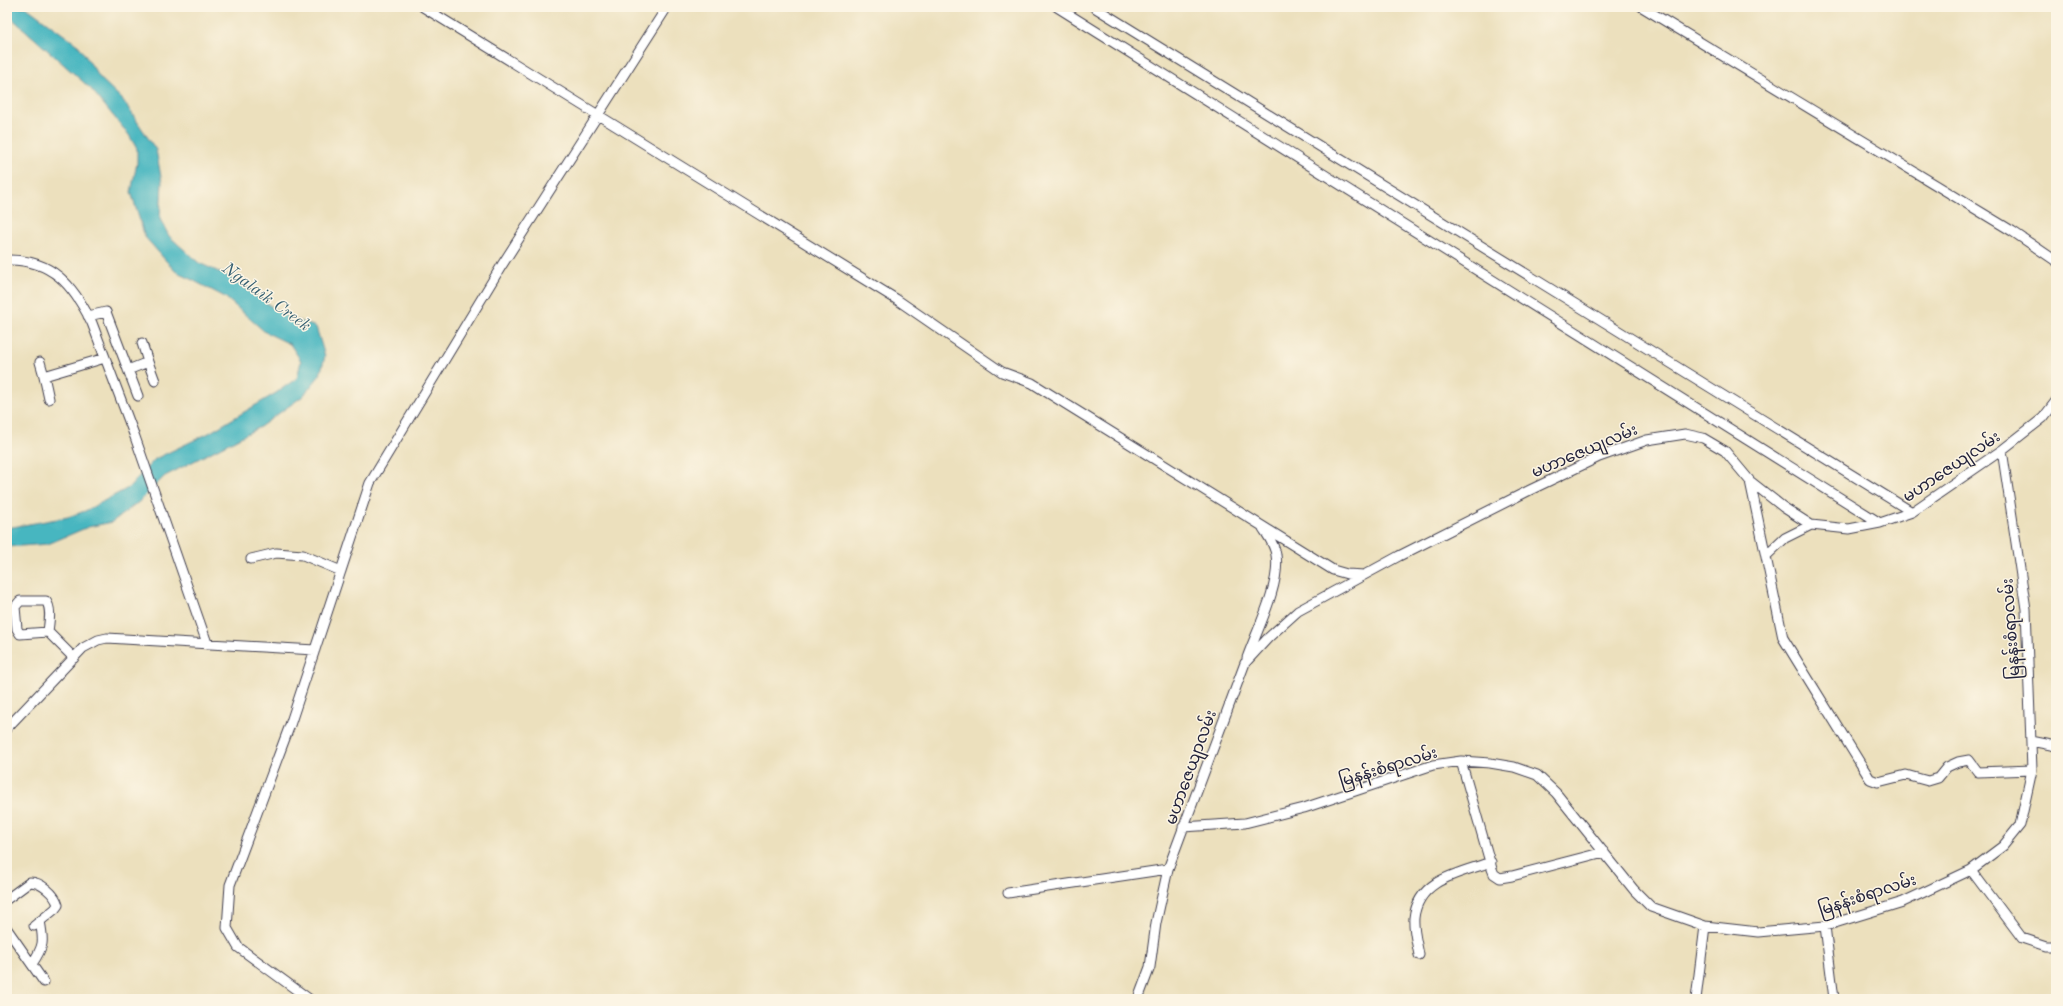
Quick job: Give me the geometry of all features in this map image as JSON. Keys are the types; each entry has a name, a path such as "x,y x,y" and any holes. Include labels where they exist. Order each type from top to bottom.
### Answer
{"street":[{"path":"423,7 896,299 1002,372 1032,383 1334,570 1348,574 1364,575"},
{"path":"309,999 238,947 227,928 230,885 290,725 370,483 502,265 599,116 667,7"},
{"path":"1057,7 1880,523"},
{"path":"1094,7 1912,512"},
{"path":"1642,7 2012,231 2056,261"},
{"path":"7,260 23,260 38,263 55,273 75,292 88,316 135,437 207,643"},
{"path":"88,316 106,312 138,396"},
{"path":"142,343 155,381"},
{"path":"44,376 105,358"},
{"path":"40,362 49,399"},
{"path":"128,370 148,362"},
{"name":"မဟာဇေယျလမ်း","path":"1339,590 1364,575 1530,490 1599,457 1647,440 1685,434 1703,438 1725,451 1750,481 1783,507 1811,525 1849,529 1880,523 1912,512 2002,450 2044,418 2056,401"},
{"name":"မြနန်းစံရာလမ်း","path":"1183,827 1245,822 1267,817 1304,808 1433,765 1461,761 1514,767 1537,775 1556,793 1634,890 1651,907 1705,926 1758,932 1825,926 1903,902 1971,870 2003,846 2020,825 2032,770 2026,609 2002,450"},
{"path":"1750,481 1783,638 1870,779 1878,782 1906,775 1928,781 1938,778 1947,767 1958,762 1969,760 1978,772 2032,770"},
{"path":"1245,663 1275,583 1278,570 1276,554 1271,541 1261,525"},
{"path":"1766,556 1786,538 1811,525"},
{"path":"251,559 276,553 303,556 341,571"},
{"name":"မဟာဇေယျာလမ်း","path":"1138,999 1150,967 1156,923 1168,869 1245,663 1268,638 1298,611 1339,590"},
{"path":"48,632 50,615 49,604 46,601 20,601 15,607 17,629 20,634 48,632 74,658"},
{"path":"7,728 83,648 98,640 107,638 315,650"},
{"path":"2031,742 2056,746"},
{"path":"1461,761 1494,874 1500,878 1604,852"},
{"path":"1419,955 1414,918 1417,906 1427,888 1439,880 1491,862"},
{"path":"1008,893 1168,869"},
{"path":"1971,870 2022,938 2046,946 2056,946"},
{"path":"7,899 30,882 41,884 57,900 58,904 55,909 37,924 44,941 42,949 32,964"},
{"path":"1696,999 1705,926"},
{"path":"1825,926 1834,999"},
{"path":"7,929 44,982"}],"water":[{"path":"7,7 26,7 79,46 100,78 123,100 156,150 162,182 160,219 169,236 199,263 226,275 285,316 316,327 325,356 320,375 303,396 260,427 165,476 140,501 112,522 88,527 48,544 7,547 7,528 68,517 85,511 128,488 155,459 209,433 276,393 297,378 301,361 290,344 265,332 225,297 175,271 145,237 131,192 137,163 137,149 129,135 91,89 7,14"}],"water label":[{"name":"Ngalaik Creek","path":"267,296"}]}
